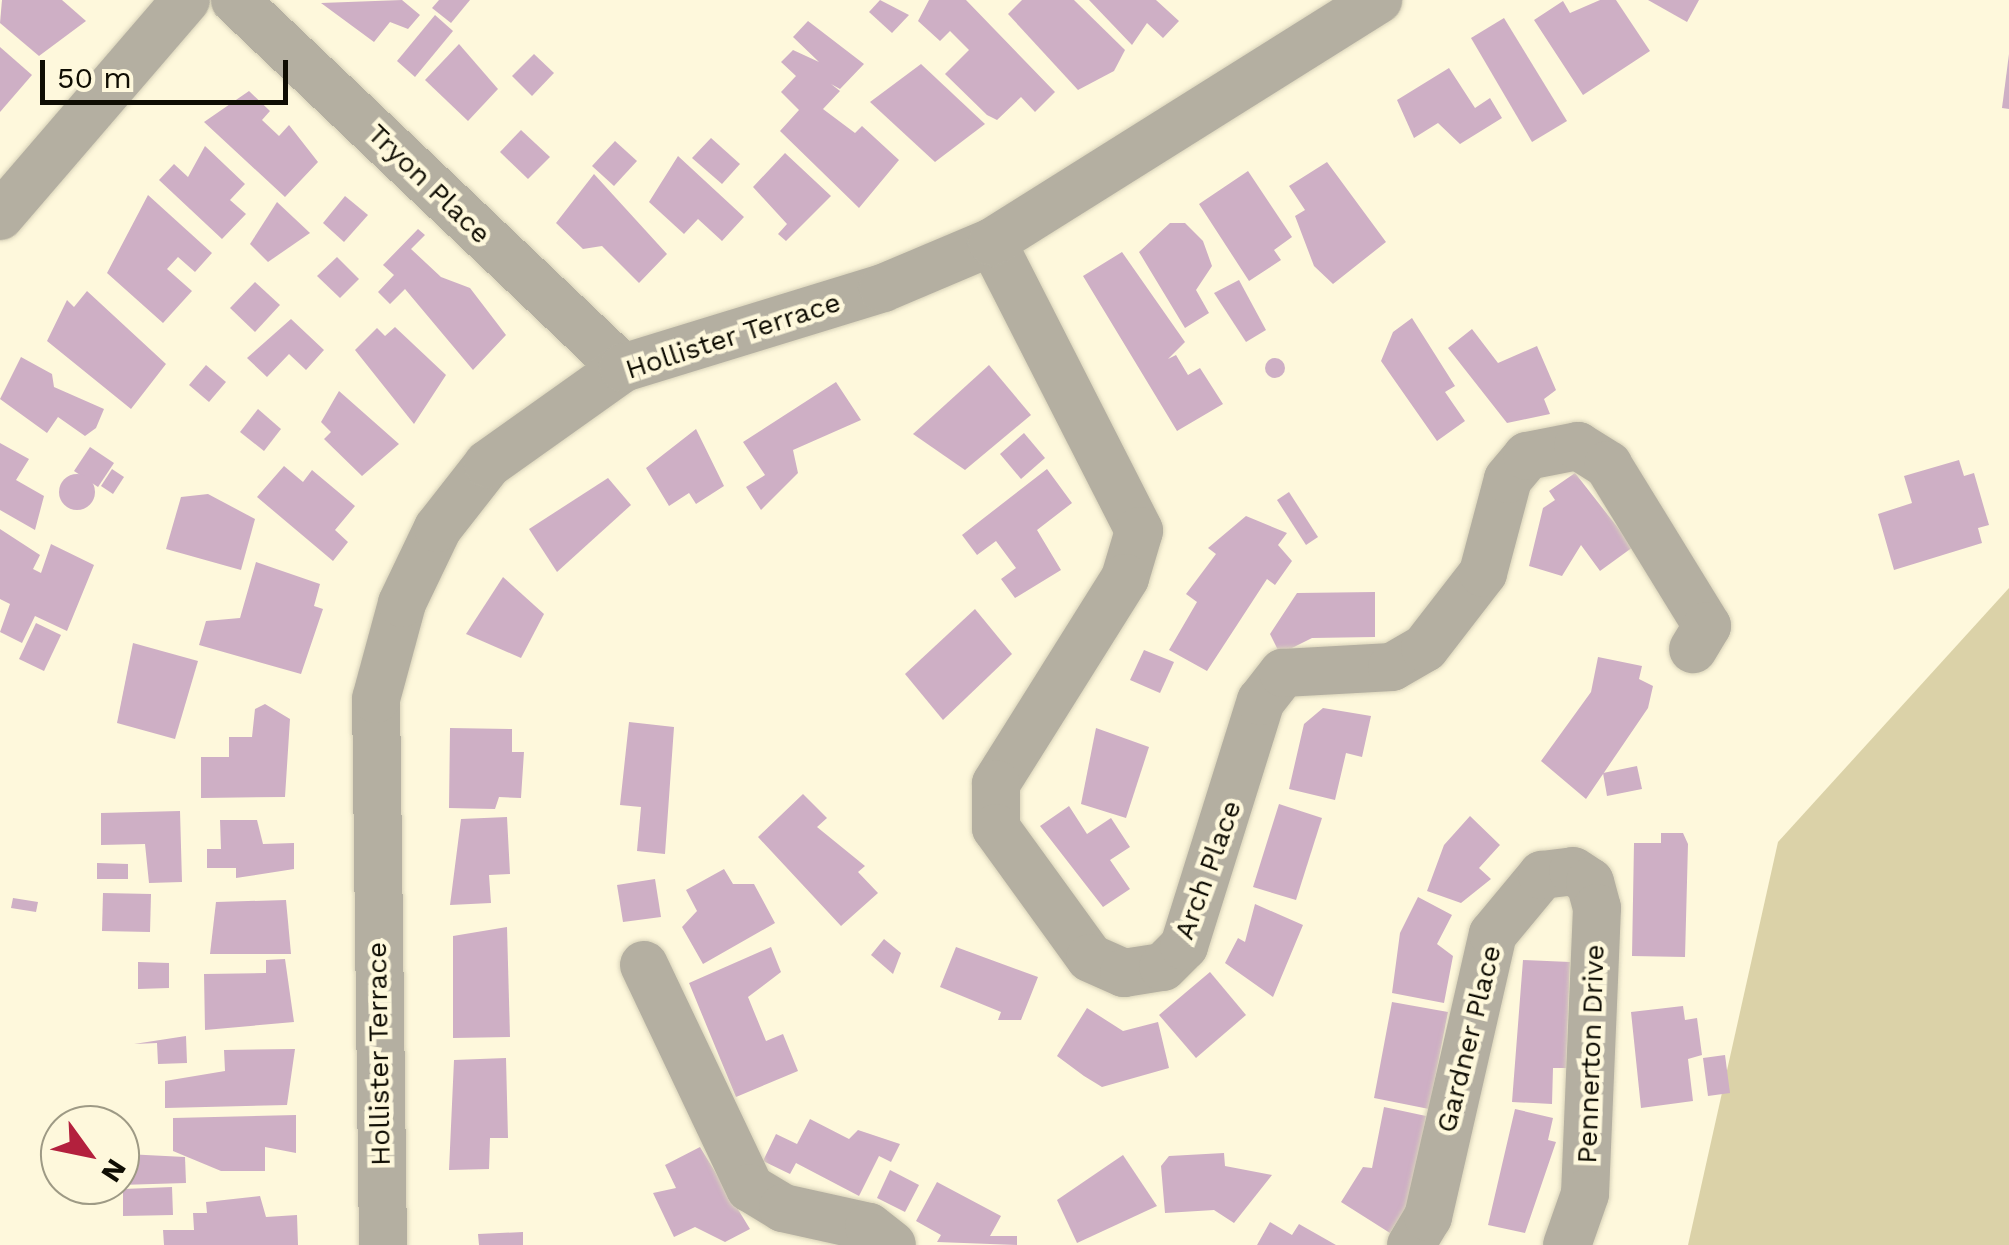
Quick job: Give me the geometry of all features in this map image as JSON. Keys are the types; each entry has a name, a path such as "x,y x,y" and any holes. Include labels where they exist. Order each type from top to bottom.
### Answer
{"street":[{"path":"0,216 186,0"},
{"name":"Tryon Place","path":"235,0 623,368"},
{"name":"Hollister Terrace","path":"383,1245 376,700 402,603 438,528 488,464 623,368 883,288 992,242 1378,0"},
{"name":"Arch Place","path":"992,242 1139,531 1125,578 996,784 996,828 1090,958 1124,973 1162,967 1184,946 1261,701 1283,673 1392,667 1426,648 1483,573 1508,479 1527,456 1578,446 1608,466 1706,626 1694,649"},
{"name":"Gardner Place","path":"1410,1245 1428,1217 1493,934 1542,875 1572,871"},
{"name":"Pennerton Drive","path":"1567,1245 1585,1194 1597,908 1590,882 1572,871"},
{"path":"644,965 750,1188 784,1208 869,1227 892,1245"}],"shaded area":[{"path":"2009,588 2009,1245 1688,1245 1778,842"}],"building":[{"path":"2,0 62,0 86,21 39,56 0,23"},
{"path":"402,0 420,15 408,29 390,22 374,42 321,3"},
{"path":"439,0 470,0 451,23 432,8"},
{"path":"880,0 909,15 892,33 869,12"},
{"path":"929,0 966,0 1055,92 1035,112 1021,97 997,120 987,115 945,74 969,50 950,31 940,41 918,21"},
{"path":"1022,0 1074,0 1125,50 1114,71 1078,90 1008,14"},
{"path":"1089,0 1156,0 1179,21 1163,38 1147,23 1132,45"},
{"path":"1600,0 1616,0 1650,51 1583,95 1534,20 1563,1 1570,13"},
{"path":"1648,0 1699,0 1687,22"},
{"path":"435,15 453,31 415,77 397,61"},
{"path":"1504,18 1567,121 1532,142 1471,38"},
{"path":"808,21 864,64 840,89 831,84 840,91 823,109 855,133 862,126 899,160 859,208 780,131 799,110 781,92 796,76 781,62 793,50 819,62 793,37"},
{"path":"459,44 498,89 468,121 425,80"},
{"path":"0,47 32,75 0,112"},
{"path":"534,54 554,73 532,96 512,76"},
{"path":"2009,54 2009,109 2002,108"},
{"path":"921,64 985,124 935,162 870,102"},
{"path":"1449,68 1475,108 1490,98 1502,118 1460,144 1438,123 1414,138 1397,100"},
{"path":"249,91 270,111 262,120 279,136 289,125 318,162 285,197 204,122"},
{"path":"521,130 550,157 528,179 500,152"},
{"path":"711,138 740,164 722,184 692,158"},
{"path":"615,141 637,161 614,186 592,166"},
{"path":"205,146 245,184 230,200 246,214 222,239 159,180 174,164 188,177"},
{"path":"785,153 831,196 786,241 778,234 787,224 753,187"},
{"path":"678,156 744,217 722,241 698,219 684,234 649,202"},
{"path":"1327,162 1386,242 1333,284 1314,266 1295,216 1305,210 1289,186"},
{"path":"1248,171 1292,237 1274,250 1281,260 1249,281 1199,204"},
{"path":"594,174 667,254 639,283 602,246 583,249 556,223"},
{"path":"148,195 212,253 195,272 178,257 167,269 192,291 163,323 107,273"},
{"path":"345,196 368,215 344,242 323,223"},
{"path":"277,202 310,233 268,262 250,244"},
{"path":"1170,223 1185,223 1203,241 1212,266 1196,290 1209,313 1185,328 1139,252"},
{"path":"418,229 425,235 411,249 441,277 470,288 506,335 473,370 405,289 390,304 378,292 394,275 383,265"},
{"path":"1122,252 1185,342 1168,359 1176,355 1188,375 1200,368 1223,404 1177,431 1083,276"},
{"path":"337,257 359,279 340,298 317,276"},
{"path":"1239,280 1266,330 1246,342 1214,293"},
{"path":"255,282 280,305 255,332 230,308"},
{"path":"87,291 166,364 131,409 47,341 67,300 74,307"},
{"path":"1412,318 1455,386 1445,392 1465,421 1437,441 1381,361 1393,332"},
{"path":"291,319 324,350 306,370 289,354 267,377 247,358"},
{"path":"395,327 446,375 414,424 355,350 377,328 385,336"},
{"path":"1472,329 1498,363 1537,346 1556,390 1544,399 1550,414 1507,423 1448,348"},
{"path":"21,357 52,374 54,387 104,409 96,428 85,436 58,417 47,433 0,399"},
{"path":"1275,358 1285,368 1275,378 1265,368"},
{"path":"206,365 226,382 209,402 189,385"},
{"path":"989,365 1031,415 965,470 913,434"},
{"path":"836,382 861,420 793,450 798,473 761,510 746,487 765,475 743,442"},
{"path":"339,391 399,444 362,476 324,439 331,432 321,422"},
{"path":"258,409 281,429 264,451 240,432"},
{"path":"696,429 724,486 696,504 689,493 669,506 646,468"},
{"path":"1024,433 1045,458 1021,479 1000,454"},
{"path":"0,443 29,459 16,480 44,496 35,530 0,510"},
{"path":"90,447 114,463 98,487 74,471"},
{"path":"1959,460 1964,476 1974,473 1989,525 1978,528 1982,543 1894,570 1878,514 1912,503 1904,476"},
{"path":"284,466 303,482 312,470 355,506 335,530 348,542 333,561 257,497"},
{"path":"112,469 124,477 113,494 101,486"},
{"path":"1047,469 1072,503 1037,530 1061,570 1015,598 1001,579 1016,568 996,541 977,555 962,535"},
{"path":"1575,473 1633,547 1600,571 1581,545 1562,576 1529,566 1543,508 1555,500 1549,491"},
{"path":"77,474 89,480 95,492 89,504 77,510 65,504 59,492 65,480"},
{"path":"608,478 631,505 557,572 529,529"},
{"path":"1289,492 1318,537 1306,545 1277,500"},
{"path":"208,494 255,519 241,570 166,549 181,497"},
{"path":"1246,516 1287,533 1278,545 1292,561 1275,585 1267,579 1207,671 1169,650 1197,602 1186,594 1216,554 1208,548"},
{"path":"0,529 40,555 33,569 41,573 51,544 94,565 67,631 35,616 22,643 0,632 10,604 0,599"},
{"path":"256,562 320,584 314,606 323,609 301,674 199,645 206,621 240,618"},
{"path":"503,577 544,614 521,658 466,634"},
{"path":"1375,592 1375,637 1312,638 1280,654 1270,634 1297,593"},
{"path":"975,609 1012,654 943,720 905,674"},
{"path":"36,623 61,635 44,671 19,659"},
{"path":"133,643 198,661 175,739 117,723"},
{"path":"1144,650 1174,662 1160,693 1130,680"},
{"path":"1598,657 1642,666 1639,679 1653,686 1648,708 1586,799 1541,761 1591,692"},
{"path":"265,704 290,719 285,797 201,798 201,757 229,757 229,737 252,737 255,709"},
{"path":"1323,708 1371,716 1362,757 1346,753 1335,800 1289,789 1304,724"},
{"path":"629,722 674,727 665,854 637,851 641,807 620,805"},
{"path":"450,728 512,729 512,752 524,752 521,798 499,797 495,809 449,808"},
{"path":"1096,728 1149,747 1126,818 1081,804"},
{"path":"1637,766 1642,789 1607,796 1603,773"},
{"path":"803,794 827,818 817,827 865,866 858,872 878,893 841,926 758,837"},
{"path":"1279,804 1322,818 1296,900 1253,887"},
{"path":"1069,806 1087,834 1111,818 1130,847 1110,860 1130,889 1103,907 1040,826"},
{"path":"180,811 182,882 149,883 145,844 101,845 101,813"},
{"path":"1470,816 1500,845 1479,868 1491,879 1461,903 1427,891 1444,845"},
{"path":"507,817 510,874 489,875 491,903 450,905 461,819"},
{"path":"220,820 257,820 263,844 294,843 294,869 236,878 236,868 207,868 207,849 221,849"},
{"path":"1661,833 1683,833 1688,844 1685,957 1632,956 1634,843 1661,843"},
{"path":"97,863 128,864 128,879 97,879"},
{"path":"724,869 733,884 754,884 775,923 703,964 682,927 697,911 686,890"},
{"path":"655,879 661,917 623,922 617,885"},
{"path":"103,893 151,894 150,932 102,931"},
{"path":"1418,897 1452,915 1437,944 1453,956 1444,1003 1392,993 1400,933"},
{"path":"13,898 38,902 36,912 11,908"},
{"path":"286,900 291,954 210,954 216,902"},
{"path":"1255,904 1303,925 1273,997 1225,963 1238,938 1245,942"},
{"path":"507,927 510,1037 453,1038 453,936"},
{"path":"884,939 901,953 893,974 871,955"},
{"path":"771,947 781,972 748,997 766,1041 783,1034 798,1071 736,1097 689,983"},
{"path":"956,947 1038,977 1021,1020 998,1020 1001,1012 940,987"},
{"path":"285,959 294,1022 205,1030 204,974 266,973 266,960"},
{"path":"1523,960 1570,962 1566,1068 1553,1068 1552,1104 1512,1102"},
{"path":"138,962 169,963 169,988 138,989"},
{"path":"1210,972 1246,1015 1196,1058 1159,1015"},
{"path":"1392,1002 1448,1012 1429,1109 1374,1098"},
{"path":"1683,1006 1685,1020 1697,1018 1702,1055 1688,1059 1693,1101 1641,1108 1631,1012"},
{"path":"1087,1008 1123,1031 1158,1022 1169,1068 1102,1087 1084,1076 1057,1056"},
{"path":"186,1036 187,1063 158,1064 157,1043 134,1044"},
{"path":"295,1049 287,1105 165,1108 165,1081 225,1071 224,1050"},
{"path":"1725,1055 1730,1093 1708,1096 1703,1058"},
{"path":"506,1058 508,1138 490,1138 489,1169 449,1170 454,1060"},
{"path":"1384,1107 1426,1116 1411,1199 1390,1233 1341,1202 1363,1167 1372,1168"},
{"path":"1515,1109 1553,1118 1548,1140 1556,1142 1525,1233 1488,1225"},
{"path":"296,1115 296,1153 265,1147 265,1171 221,1171 173,1151 173,1118"},
{"path":"810,1119 849,1139 858,1130 900,1144 891,1162 879,1156 859,1196 796,1163 790,1174 763,1161 776,1134 797,1144"},
{"path":"700,1147 750,1229 725,1242 695,1227 674,1237 653,1193 676,1188 665,1165"},
{"path":"1224,1153 1225,1166 1272,1175 1234,1223 1214,1210 1165,1213 1161,1166 1169,1156"},
{"path":"140,1155 185,1157 186,1183 140,1184"},
{"path":"1123,1155 1157,1206 1077,1243 1057,1200"},
{"path":"890,1170 919,1185 905,1212 877,1198"},
{"path":"937,1182 1001,1216 990,1236 1017,1236 1017,1245 937,1242 941,1235 916,1221"},
{"path":"172,1187 173,1215 123,1216 123,1205 140,1205 140,1188"},
{"path":"260,1196 266,1217 297,1215 298,1245 164,1245 163,1230 194,1230 193,1213 207,1213 206,1202"},
{"path":"1270,1222 1292,1235 1299,1224 1336,1245 1257,1245"},
{"path":"523,1232 523,1245 479,1245 478,1234"}]}
